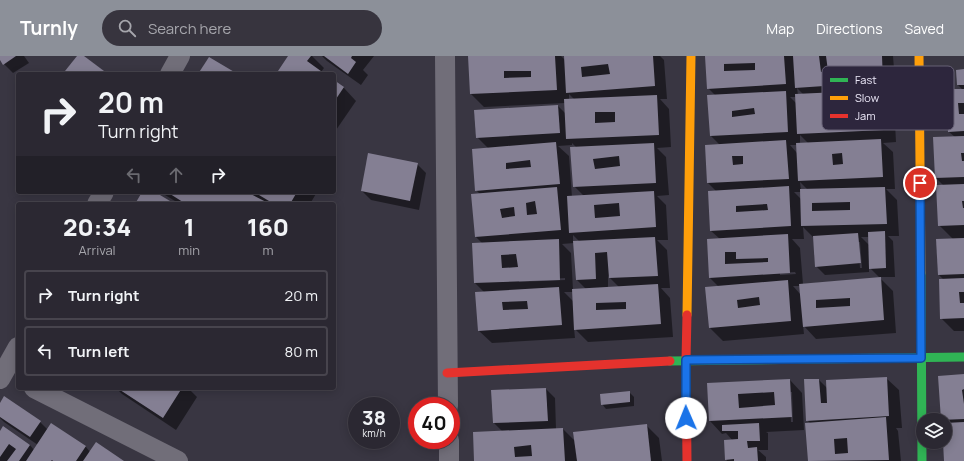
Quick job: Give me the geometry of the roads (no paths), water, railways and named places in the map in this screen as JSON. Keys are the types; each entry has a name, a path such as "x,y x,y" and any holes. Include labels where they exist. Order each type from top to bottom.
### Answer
{"street":[{"path":"171,72 180,56"},
{"path":"445,56 448,397"},
{"path":"687,461 686,360 691,56"},
{"path":"919,56 919,66"},
{"path":"919,130 922,461"},
{"path":"7,377 16,352"},
{"path":"447,373 686,360 964,357"},
{"path":"38,390 178,461"},
{"path":"449,449 449,461"}]}
